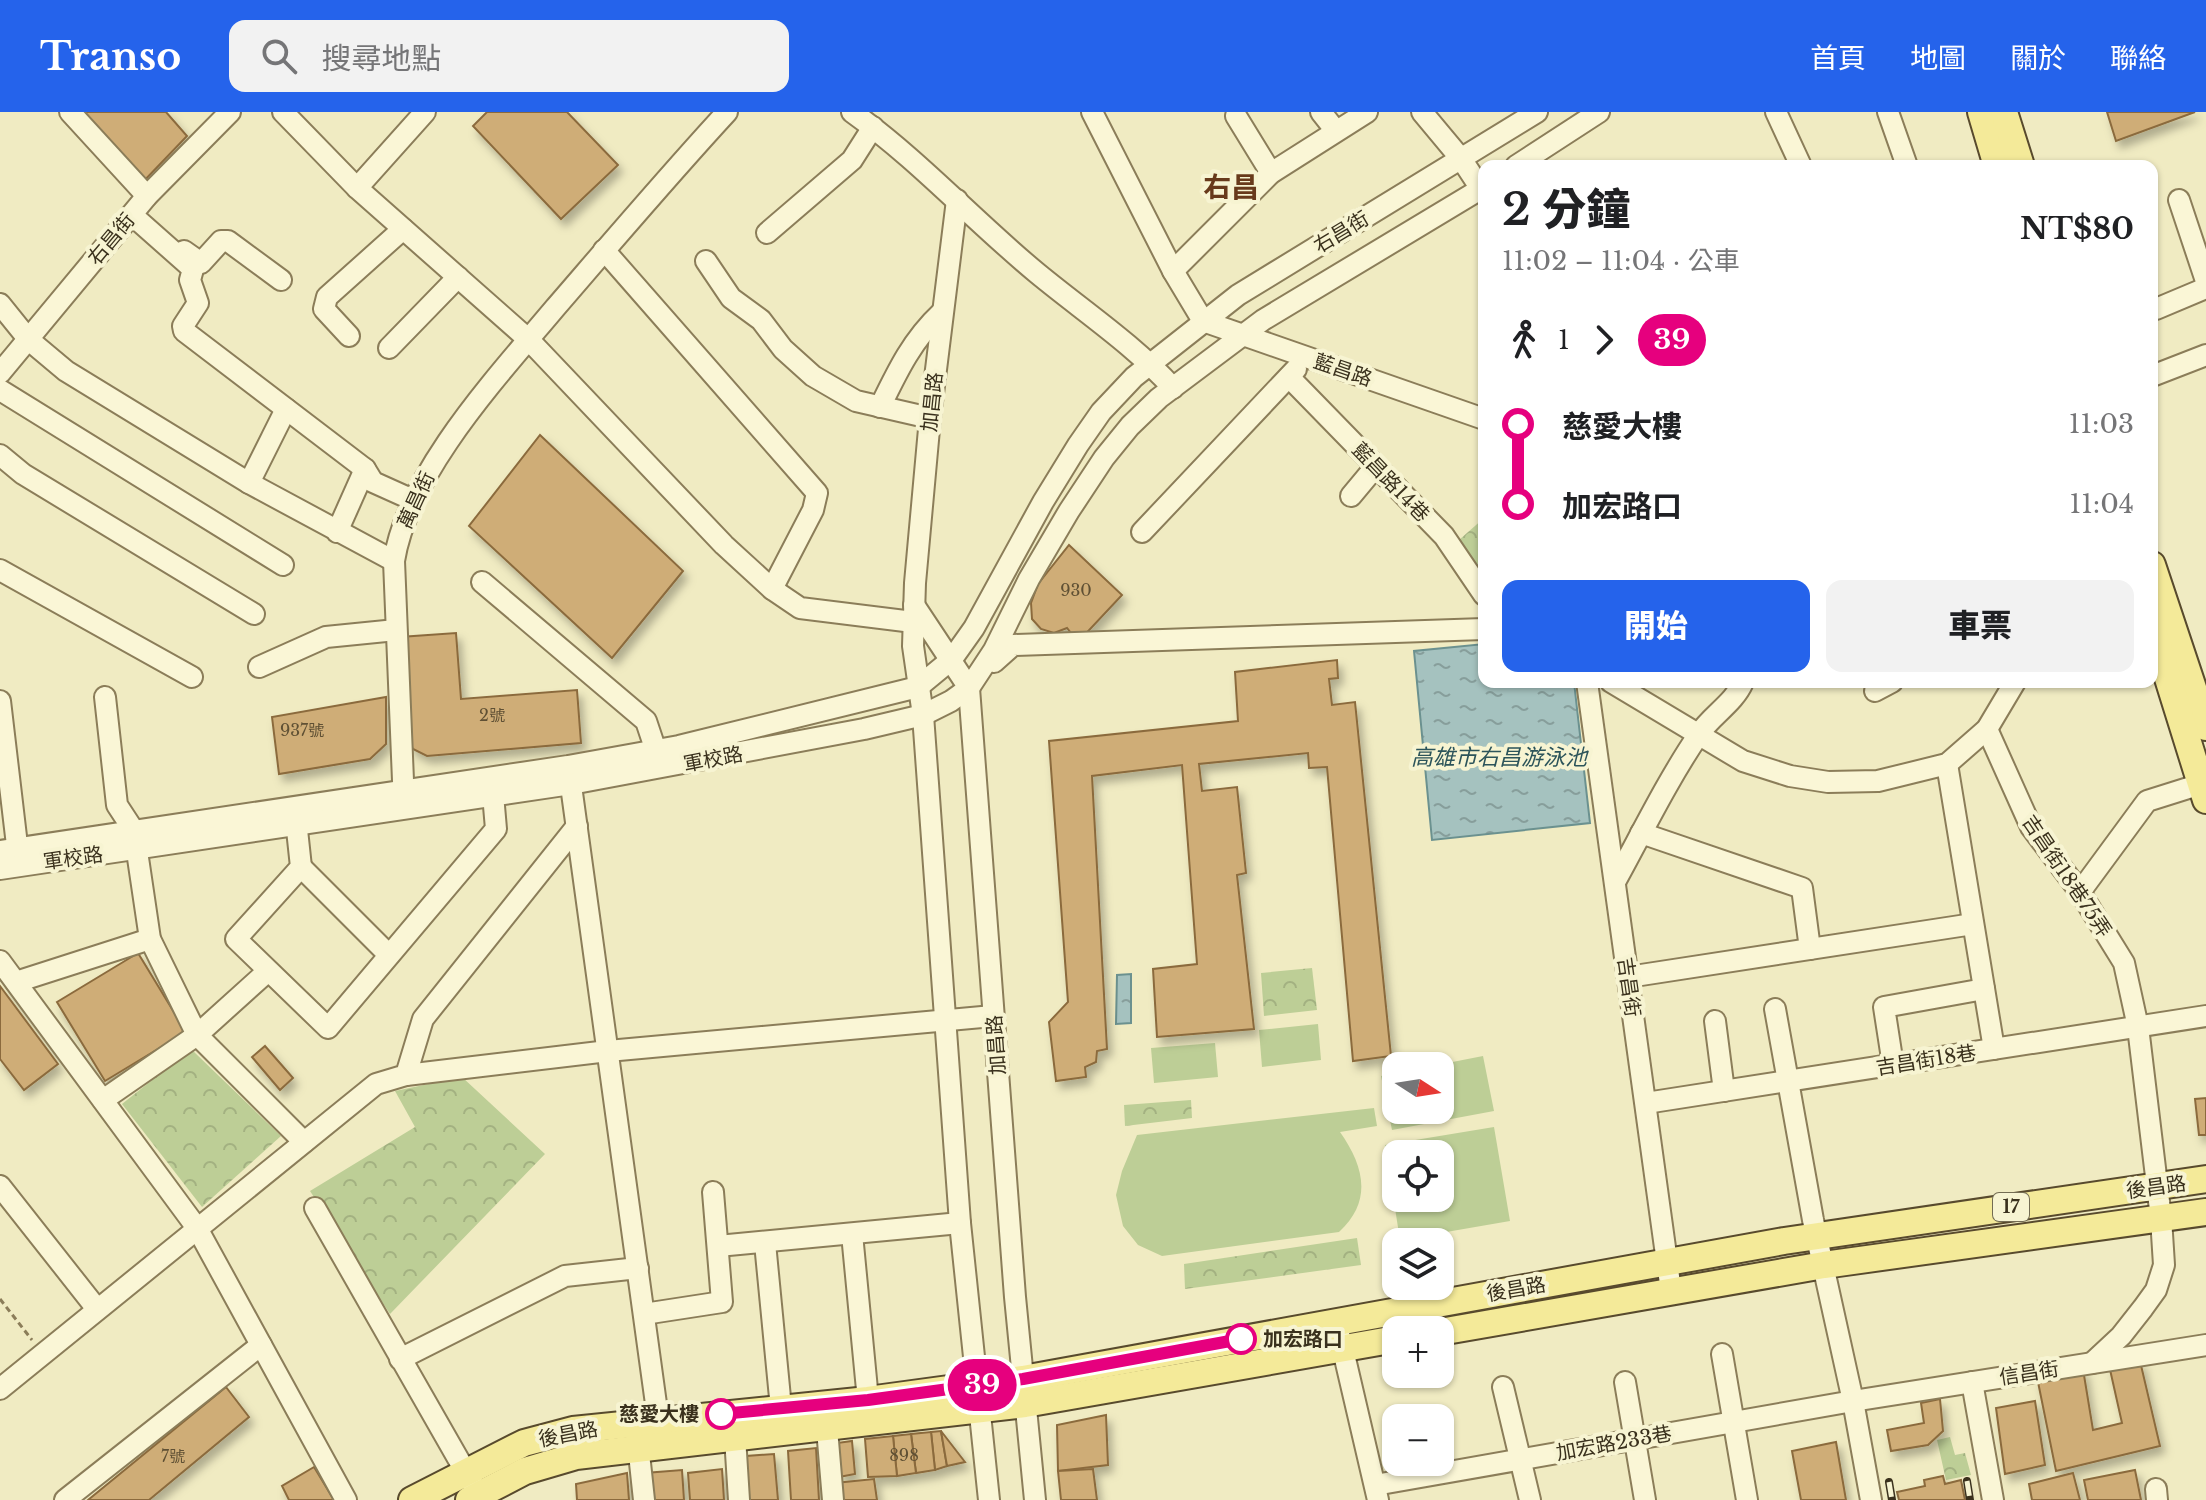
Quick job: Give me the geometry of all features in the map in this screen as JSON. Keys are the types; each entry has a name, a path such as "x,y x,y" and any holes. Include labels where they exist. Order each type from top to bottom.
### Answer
{"main road":[{"path":"1981,112 1995,160"},
{"path":"2004,112 2019,160"},
{"path":"2158,588 2176,658 2203,792"},
{"path":"2158,635 2176,658 2206,727"},
{"name":"後昌路","path":"1024,1391 1337,1321 1817,1236 2206,1179"},
{"name":"後昌路","path":"1454,1330 1824,1265 2206,1212"},
{"name":"後昌路","path":"648,1434 735,1437 827,1429 978,1398 1382,1342"},
{"name":"後昌路","path":"429,1496 471,1489 648,1434 781,1408 868,1400 978,1398"}],"street":[{"path":"70,112 147,196"},
{"name":"右昌街","path":"0,373 147,196 230,112"},
{"path":"283,112 357,188 529,340 724,545 772,589 800,608 914,613"},
{"path":"357,188 425,112"},
{"name":"萬昌街","path":"403,800 394,561 402,526 413,500 451,437 529,340 727,112"},
{"path":"852,112 957,200 1035,272 1150,363 1173,388"},
{"path":"1321,112 1336,131"},
{"path":"1173,271 1271,173 1367,112"},
{"path":"1422,112 1478,181"},
{"name":"右昌街","path":"1150,363 1238,295 1537,112"},
{"path":"1525,160 1599,112"},
{"path":"1776,112 1798,160"},
{"path":"1888,112 1905,160"},
{"path":"1094,113 1173,271 1203,321"},
{"path":"1236,116 1271,173"},
{"path":"767,233 852,160 873,127"},
{"name":"右昌街","path":"1242,335 1478,191"},
{"name":"加昌路","path":"957,200 930,418 913,656 923,715 960,1223 989,1500"},
{"path":"2179,200 2206,281"},
{"path":"132,215 201,263 221,241 228,241 281,280"},
{"path":"132,215 193,269 190,280 198,303 183,326 184,331 365,469 373,482 413,500"},
{"path":"349,336 324,309 327,297 403,229"},
{"path":"604,250 817,493 813,510 772,589"},
{"path":"706,261 731,298 761,320 783,349 813,376 856,401 930,418"},
{"path":"389,348 458,277"},
{"path":"2158,308 2206,288"},
{"path":"0,304 29,340 66,371 249,483 394,561"},
{"path":"880,407 903,358 924,329 941,313"},
{"name":"藍昌路","path":"1203,321 1478,417"},
{"name":"軍校路","path":"9,859 570,775 923,715 969,688 994,650 1029,579 1069,511 1104,458 1130,426 1242,335"},
{"path":"2158,374 2206,355"},
{"path":"1142,532 1306,357"},
{"name":"軍校路","path":"659,760 918,687 952,659 974,628 1078,445 1101,412 1150,363"},
{"name":"藍昌路14巷","path":"1289,377 1444,536 1478,586"},
{"path":"0,390 283,565"},
{"path":"249,483 286,409"},
{"path":"0,455 23,474 254,614"},
{"path":"1351,496 1376,466"},
{"path":"337,532 365,469"},
{"path":"0,570 192,677"},
{"path":"482,582 646,721 659,760"},
{"name":"加昌路","path":"914,613 952,659 969,688 993,1016 1035,1500"},
{"path":"969,688 1013,645 1478,629"},
{"path":"259,667 326,637 396,630"},
{"name":"吉昌街","path":"1588,688 1671,1291"},
{"path":"1623,688 1743,761 1790,776 1828,782 1878,781 1947,764 1987,729 2011,688"},
{"path":"1615,882 1699,735 1716,712 1738,694 1740,688"},
{"path":"105,697 117,805 136,840 150,939 197,1035 304,1142"},
{"path":"0,701 9,859"},
{"name":"吉昌街18巷75弄","path":"1987,729 2031,827 2080,892 2124,963 2137,1026 2164,1265 2156,1290 2121,1336 2092,1363"},
{"path":"1947,764 1994,1049"},
{"path":"570,775 644,1314 648,1434 644,1500"},
{"path":"301,867 236,939 328,1028 496,829 492,787"},
{"path":"2080,892 2147,801 2203,792"},
{"path":"296,816 301,867 389,955"},
{"path":"406,1075 423,1019 577,826"},
{"path":"1641,833 1802,888 1810,949"},
{"path":"1628,977 1973,924"},
{"path":"16,982 150,939"},
{"path":"0,961 197,1228 346,1500"},
{"path":"103,1100 197,1035 268,971"},
{"path":"1893,1065 1884,1007 1984,989"},
{"path":"1775,1009 1871,1500"},
{"path":"3,1380 43,1354 376,1084 406,1075 608,1051 993,1016"},
{"name":"吉昌街18巷","path":"1646,1103 2206,1016"},
{"path":"1715,1021 1724,1091"},
{"path":"0,1186 97,1309"},
{"path":"644,1314 722,1302 713,1192"},
{"path":"315,1208 471,1489"},
{"path":"718,1246 960,1223"},
{"path":"852,1234 868,1400"},
{"path":"765,1243 781,1408"},
{"path":"400,1359 565,1276 638,1268"},
{"path":"1337,1321 1377,1493"},
{"path":"65,1500 261,1345"},
{"name":"信昌街","path":"1853,1401 2206,1345"},
{"path":"1722,1354 1747,1500"},
{"path":"1625,1382 1645,1500"},
{"path":"1972,1382 1993,1500"},
{"path":"1503,1387 1530,1500"},
{"name":"加宏路233巷","path":"1377,1493 1520,1459 1853,1401"},
{"path":"827,1429 833,1500"},
{"path":"735,1437 739,1500"}],"path":[{"path":"0,1299 43,1354"}],"green space":[{"path":"1478,523 1478,570 1459,540"},
{"path":"1312,968 1317,1010 1264,1016 1261,973"},
{"path":"1318,1024 1321,1060 1262,1067 1259,1030"},
{"path":"1215,1043 1218,1077 1154,1083 1151,1048"},
{"path":"191,1049 281,1136 202,1207 122,1104"},
{"path":"1483,1056 1494,1111 1454,1118 1454,1062"},
{"path":"462,1077 545,1154 390,1314 310,1191 415,1127 395,1091"},
{"path":"1191,1100 1192,1118 1125,1126 1124,1105"},
{"path":"1374,1108 1377,1126 1340,1132 1359,1170 1361,1196 1350,1220 1339,1232 1162,1256 1138,1245 1123,1226 1116,1195 1137,1135"},
{"path":"1391,1124 1424,1124 1392,1130"},
{"path":"1494,1127 1510,1221 1454,1231 1454,1228 1398,1228 1396,1212 1454,1212 1454,1140 1415,1140"},
{"path":"1357,1238 1361,1265 1185,1289 1184,1264"},
{"path":"1950,1437 1955,1455 1965,1453 1971,1475 1946,1480 1937,1440"}],"water":[{"name":"高雄市右昌游泳池","path":"1478,645 1478,688 1575,688 1590,823 1432,840 1414,651"},
{"path":"1131,974 1131,1023 1116,1024 1117,975"}],"building":[{"path":"78,112 166,112 187,136 141,184"},
{"path":"487,112 567,112 618,165 561,219 473,126"},
{"path":"2107,112 2195,112 2116,141"},
{"path":"540,435 683,571 612,658 469,526"},
{"path":"1069,545 1122,595 1078,642 1067,628 1054,633 1041,629 1032,619 1031,603 1038,584"},
{"path":"456,633 461,699 577,690 581,743 427,756 413,749 408,741 400,637"},
{"path":"1337,660 1338,678 1329,679 1332,705 1355,702 1391,1052 1382,1052 1382,1057 1353,1061 1327,767 1309,768 1308,753 1199,764 1202,791 1237,787 1246,873 1237,875 1254,1029 1157,1037 1153,969 1197,964 1182,765 1092,776 1107,1049 1097,1051 1096,1062 1085,1067 1086,1077 1056,1081 1049,1022 1068,1002 1049,741 1238,721 1235,672"},
{"path":"386,697 386,744 370,759 279,774 272,717"},
{"path":"138,953 186,1032 105,1081 57,1002"},
{"path":"0,986 58,1064 24,1090 0,1059"},
{"path":"265,1046 293,1078 280,1090 252,1057"},
{"path":"2206,1098 2206,1135 2199,1135 2195,1099"},
{"path":"2140,1361 2160,1446 2056,1471 2037,1377 2083,1369 2093,1430 2122,1423 2109,1365"},
{"path":"226,1387 249,1417 149,1500 88,1500"},
{"path":"1940,1399 1943,1431 1928,1445 1891,1451 1887,1430 1924,1423 1921,1403"},
{"path":"2035,1401 2045,1465 2005,1474 1996,1408"},
{"path":"1106,1415 1108,1465 1058,1471 1057,1425"},
{"path":"941,1431 947,1466 935,1470 931,1432"},
{"path":"941,1431 965,1462 947,1466"},
{"path":"931,1432 935,1470 916,1473 911,1434"},
{"path":"911,1434 916,1473 897,1476 893,1436"},
{"path":"893,1436 897,1476 868,1477 865,1439"},
{"path":"852,1441 855,1474 839,1477 837,1443"},
{"path":"1836,1442 1846,1500 1801,1500 1792,1451"},
{"path":"816,1448 819,1500 791,1500 788,1451"},
{"path":"774,1454 778,1500 749,1500 746,1456"},
{"path":"314,1467 334,1500 289,1500 282,1486"},
{"path":"722,1469 724,1500 690,1500 688,1473"},
{"path":"1093,1469 1097,1500 1061,1500 1058,1471"},
{"path":"682,1470 684,1500 648,1500 645,1473"},
{"path":"2135,1470 2141,1500 2088,1500 2084,1480"},
{"path":"627,1473 629,1500 577,1500 576,1484"},
{"path":"2073,1473 2080,1500 2032,1500 2029,1484"},
{"path":"1943,1476 1945,1484 1961,1480 1965,1500 1899,1500 1897,1492 1925,1486 1924,1480"},
{"path":"874,1479 877,1500 837,1500 835,1483"}],"railway":[{"path":"1967,1481 1970,1500"},
{"path":"1889,1482 1892,1500"}],"bus line":[{"name":"39","path":"721,1414 868,1400 1023,1379 1241,1339"}],"place":[{"name":"加宏路口","path":"1241,1339"},
{"name":"慈愛大樓","path":"721,1414"}],"district":[{"name":"右昌","path":"1231,187"}]}
